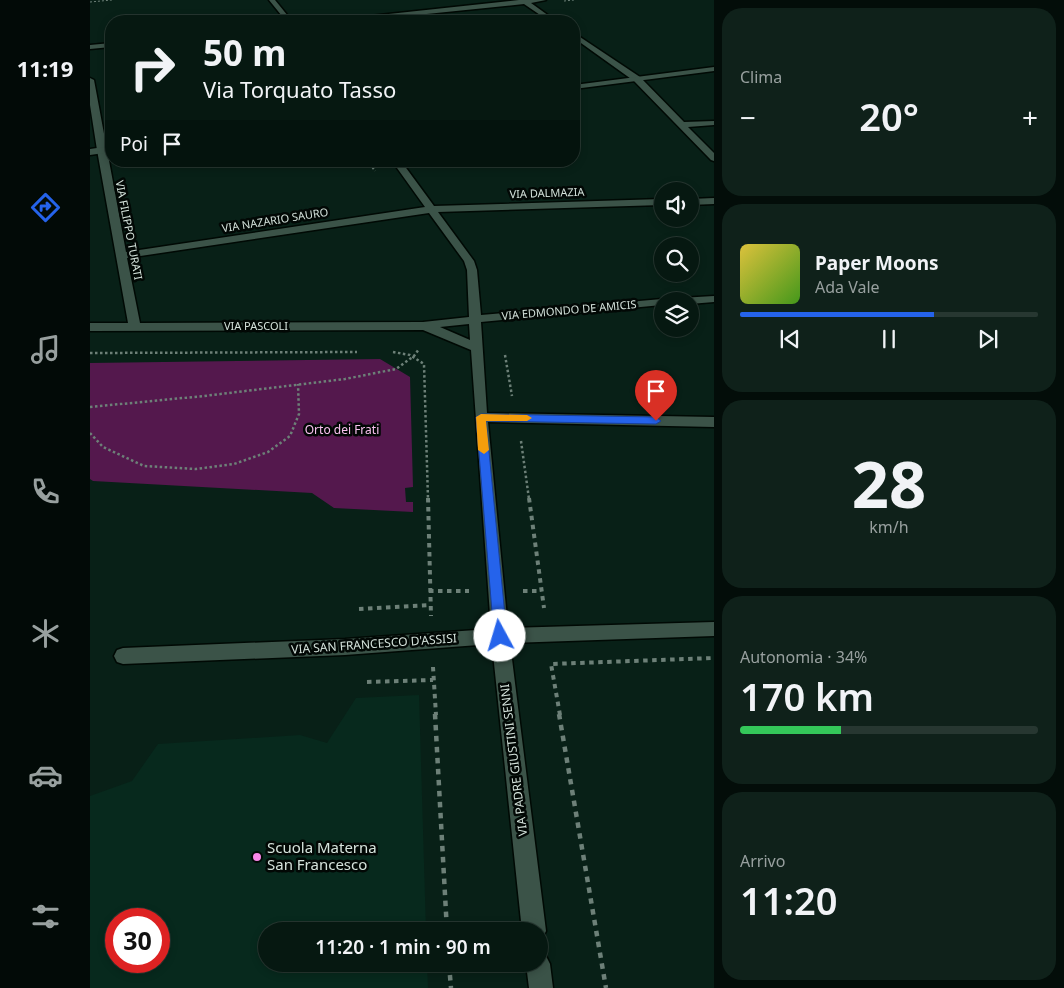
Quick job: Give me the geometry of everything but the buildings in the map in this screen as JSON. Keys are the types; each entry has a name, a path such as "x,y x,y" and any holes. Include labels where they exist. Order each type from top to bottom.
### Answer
{"street":[{"path":"272,0 283,15"},
{"path":"396,15 543,0"},
{"path":"523,1 544,15"},
{"path":"580,39 637,79 714,158"},
{"path":"90,47 105,46"},
{"path":"580,87 714,69"},
{"name":"VIA FILIPPO TURATI","path":"90,80 105,146"},
{"path":"682,125 714,124"},
{"path":"90,152 105,150"},
{"name":"VIA FILIPPO TURATI","path":"108,167 121,256 135,327"},
{"name":"VIA PADRE GIUSTINI SENNI","path":"401,167 433,209 469,261 472,270 481,417 500,636 533,922"},
{"path":"699,202 714,201"},
{"name":"VIA DALMAZIA","path":"433,209 654,202"},
{"name":"VIA NAZARIO SAURO","path":"121,256 433,209"},
{"path":"699,300 714,299"},
{"name":"VIA EDMONDO DE AMICIS","path":"475,319 654,303"},
{"name":"VIA PASCOLI","path":"90,327 423,326 475,319"},
{"name":"VIA PASCOLI","path":"423,326 445,333 477,348"},
{"path":"481,417 714,422"},
{"name":"VIA SAN FRANCESCO D'ASSISI","path":"123,656 336,647 500,636 714,629"},
{"path":"539,972 541,988"}],"path":[{"path":"90,2 112,0"},
{"path":"90,353 366,352"},
{"path":"385,352 414,356 420,358 424,364 433,680 446,922"},
{"path":"90,406 345,379 396,369 414,356"},
{"path":"90,433 103,447 144,466 196,469 234,464 268,452 290,436 299,414 298,384"},
{"path":"521,436 545,614"},
{"path":"359,609 430,605"},
{"path":"606,988 551,664 714,658"},
{"path":"367,682 433,680"},
{"path":"450,972 451,988"}],"shaded area":[{"name":"Scuola Materna San Francesco","path":"419,695 426,922 258,922 258,972 427,972 428,988 90,988 90,796 132,781 158,744 300,735 327,743 356,698"}],"green space":[{"name":"Orto dei Frati","path":"380,359 410,377 413,487 405,488 406,502 413,502 413,512 334,508 312,493 93,481 90,479 90,363"}],"slow traffic":[{"path":"484,450 481,417 527,418"}],"place":[{"name":"Scuola Materna San Francesco","path":"257,857"}],"route":[{"path":"500,636 481,417 656,421"}]}
